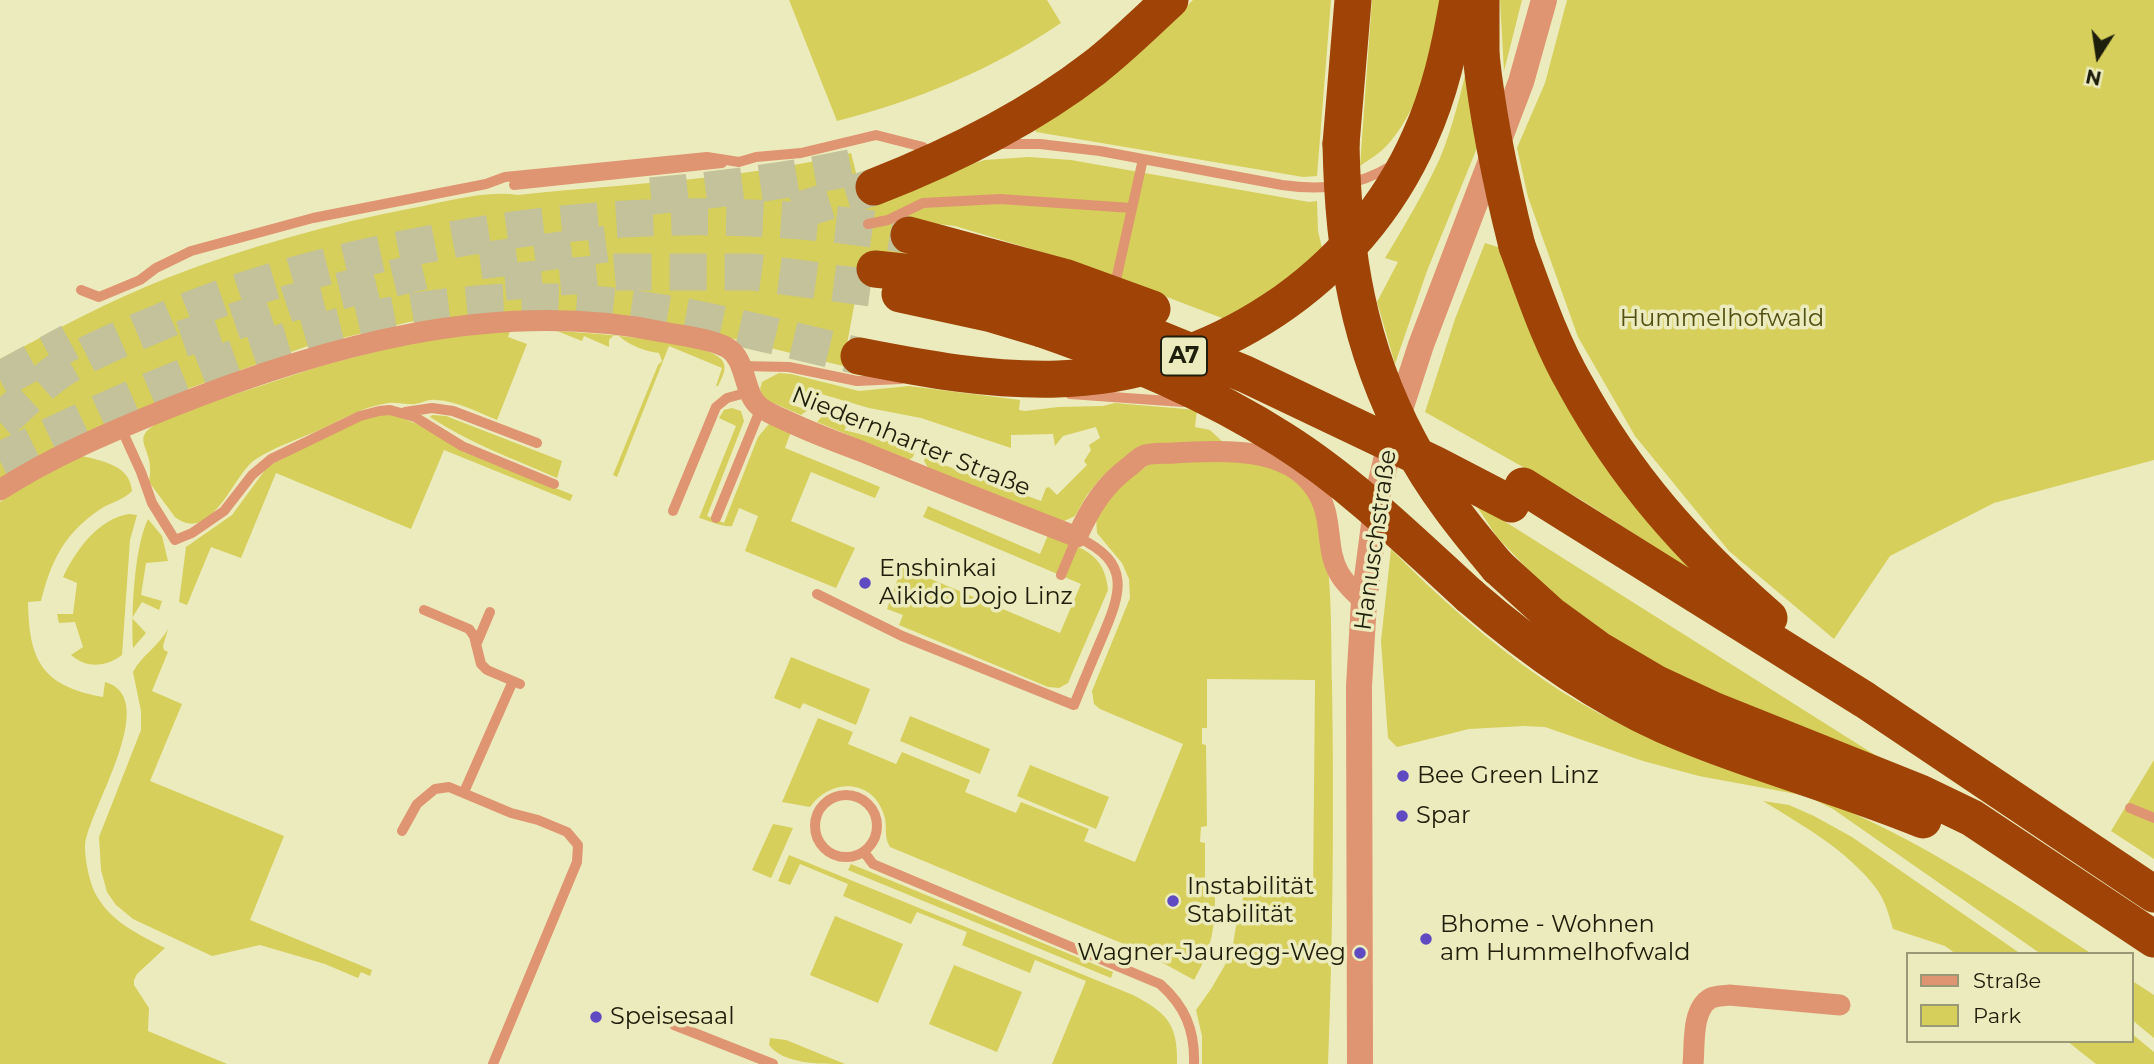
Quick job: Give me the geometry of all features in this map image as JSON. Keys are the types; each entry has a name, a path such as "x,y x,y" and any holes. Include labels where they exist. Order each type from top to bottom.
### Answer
{"highway":[{"path":"1045,102 990,116 923,147 871,176 940,160 1045,102 1094,68 1170,0"},
{"path":"1353,0 1341,144 1345,239 1369,351 1409,442 1431,479 1462,524 1498,567 1551,615 1600,650 1655,683 1715,711 1920,793 1972,818 2154,939"},
{"name":"A7","path":"859,356 979,376 1019,380 1060,379 1110,374 1174,360 1235,335 1272,311 1340,258 1373,218 1413,152 1441,82 1458,0"},
{"path":"1480,0 1481,55 1493,146 1517,246 1545,321 1574,383 1619,456 1653,502 1735,588 1865,700"},
{"path":"909,235 1018,263 1422,458 1517,495 1865,700 2154,894"},
{"path":"932,275 1109,306 1152,309 1242,345 1432,437 1716,630 1982,805 2010,842 1963,837 1662,724 1568,672 1512,631 1372,507 1283,440 1174,381 1042,330 873,279 932,275"}],"street":[{"name":"Hanuschstraße","path":"1360,1064 1359,698 1364,601 1378,494 1393,431 1421,345 1521,82 1544,0"},
{"path":"0,490 33,469 121,428 206,393 350,348 419,332 482,324 560,321 641,328 715,343 729,348 741,366 755,400"},
{"name":"Niedernharter Straße","path":"755,400 808,431 1076,537"},
{"path":"1076,537 1098,495 1143,455 1206,452 1240,447 1294,469 1313,485 1325,506 1333,559 1339,574 1364,601"},
{"path":"1693,1064 1697,1020 1702,1005 1713,997 1728,995 1840,1005"}],"lane":[{"path":"514,186 739,162 756,157 801,153 876,135 923,147"},
{"path":"970,145 1040,144 1143,159 1282,185 1325,189 1369,178 1413,152"},
{"path":"81,290 99,297 140,279 191,251 313,218 486,184 505,177 695,158 739,162"},
{"path":"1109,306 1143,159"},
{"path":"868,224 888,220 923,203 1000,200 1132,208"},
{"path":"741,366 789,367 857,381 910,379"},
{"path":"1055,393 1192,402 1206,406 1232,423"},
{"path":"673,511 716,407 727,397 755,400 716,518"},
{"path":"402,413 432,408 453,411 537,443"},
{"path":"121,428 152,503 175,540 192,533 225,511 252,475 271,459 360,415 390,410 429,424 462,446 554,484"},
{"path":"817,594 902,636 1074,705 1113,612 1119,584 1114,569 1104,555 1093,545 1076,537 1061,575"},
{"path":"424,610 469,629 481,664 517,683 464,792"},
{"path":"476,645 490,612"},
{"path":"402,831 417,804 435,789 449,787 566,832 578,845 577,862 493,1064"},
{"path":"843,795 852,795 864,800 871,807 878,827 873,843 864,852 855,856 839,857 821,846 814,828 825,802 843,795"},
{"path":"2130,808 2154,818"},
{"path":"864,852 873,864 1160,984 1172,993 1185,1012 1193,1038 1194,1064"},
{"path":"674,1025 773,1064"}],"green space":[{"path":"789,0 1047,0 1061,23 1008,55 954,82 837,121"},
{"path":"1193,0 1331,0 1317,176 1303,177 1036,132 1034,125 1177,16"},
{"path":"1372,0 1442,0 1425,75 1411,110 1387,146 1360,166"},
{"path":"1500,0 1522,0 1504,71"},
{"name":"Hummelhofwald","path":"1567,0 2154,0 2154,460 1994,503 1890,556 1834,639 1729,551 1635,436 1578,337 1528,197 1517,148 1545,83"},
{"path":"1469,59 1479,143 1427,271 1395,364 1377,302 1398,262 1385,258 1440,158 1453,122"},
{"path":"851,153 865,208 952,170 985,160 1029,157 1071,160 1309,202 1317,201 1318,231 1322,248 1302,269 1227,320 1078,263 955,226 914,221 933,258 863,257 843,366 726,337 464,316 409,322 305,347 176,393 54,449 0,479 0,359 103,306 167,278 289,237 465,197 685,180 769,169"},
{"path":"1485,243 1504,249 1729,595 1580,499 1425,412 1455,319"},
{"path":"510,331 508,337 527,344 497,420 460,405 436,400 418,404 389,403 363,410 256,459 221,504 200,522 188,523 175,517 149,482 149,458 144,436 159,422 178,413 324,365 420,340"},
{"path":"557,331 618,336 609,340 609,347 584,336 582,341"},
{"path":"619,336 694,347 712,353 722,360 724,373 716,386 722,368 669,346 617,477 613,475 662,361 659,353 638,348"},
{"path":"779,373 859,391 909,386 1020,400 1019,410 1025,411 1115,403 1197,410 1195,427 1210,430 1226,445 1136,450 1100,479 1075,516 1062,522 929,469 924,461 928,445 932,447 928,459 1041,501 1046,488 1049,487 1057,495 1087,465 1084,461 1091,450 1089,445 1100,438 1096,427 1063,436 1055,446 1053,434 1011,435 1011,448 921,418 869,408 818,393 798,393 795,406 808,410 801,415 764,399 760,389 762,382"},
{"path":"732,408 741,411 744,421 707,516 724,523 758,437 769,424 792,429 785,448 880,487 875,498 811,472 791,521 855,548 836,588 745,551 758,516 739,508 732,526 699,518 736,426 719,418 724,410"},
{"path":"392,414 427,428 464,452 573,495 570,501 444,450 411,529 276,473 241,558 211,547 187,605 179,602 186,547 232,515 268,466 368,416"},
{"path":"824,414 853,419 844,430 906,446 914,438 919,439 913,457 909,460 817,422"},
{"path":"446,416 562,461 557,478 460,435 430,417"},
{"path":"82,456 106,462 121,470 130,482 132,491 87,519 68,539 49,573 41,601 28,602 32,640 43,667 53,678 66,686 103,697 105,682 121,692 127,710 125,732 85,846 90,880 98,898 111,915 128,928 165,948 134,980 134,985 149,1008 148,1031 227,1064 0,1064 0,502 34,480"},
{"path":"1250,461 1290,477 1309,494 1317,510 1327,557 1331,612 1333,777 1328,1064 1202,1064 1202,1036 1196,1010 1225,965 1233,944 1237,920 1241,920 1243,895 1313,897 1315,680 1207,679 1207,728 1202,728 1202,744 1206,745 1207,826 1201,827 1200,842 1205,843 1205,894 1215,895 1215,907 1208,949 1194,980 1143,952 890,847 885,819 878,803 871,794 861,789 839,787 828,791 810,807 782,802 818,718 853,732 848,744 896,764 902,752 970,780 965,792 1016,813 1021,802 1089,829 1084,841 1135,862 1183,744 1100,709 1094,704 1092,691 1130,598 1129,579 1122,563 1097,533 1096,516 1102,504 1134,474 1153,462"},
{"path":"1474,502 1883,760 1723,696 1646,659 1558,601 1497,537"},
{"path":"928,506 1040,554 1048,535 1080,548 1096,559 1106,577 1108,590 1068,683 1059,688 1048,687 899,625 903,615 887,609 902,567 1060,633 1081,584 923,517"},
{"path":"129,514 137,515 130,540 122,655 103,664 83,663 71,655 83,647 75,622 59,623 57,614 73,614 77,583 63,577 74,556 89,537 107,522"},
{"path":"148,519 162,536 168,561 146,563 141,595 162,601 159,610 142,602 133,617 139,547"},
{"path":"1391,549 1484,635 1580,703 1695,757 1819,799 1859,816 1978,880 2089,952 2038,952 1833,809 1807,796 1699,776 1643,761 1545,727 1469,729 1397,747 1388,738 1381,641"},
{"path":"133,619 146,633 133,648 132,634"},
{"path":"168,629 163,646 168,652 152,691 182,704 150,781 284,836 250,920 372,970 370,976 361,972 358,978 325,964 260,945 212,956 133,919 116,905 107,892 101,870 99,837 141,730 141,711 133,672"},
{"path":"791,657 870,689 856,725 803,703 800,709 774,698"},
{"path":"910,716 990,749 980,774 900,741"},
{"path":"2154,760 2154,859 2111,831"},
{"path":"1030,765 1109,797 1096,829 1017,796"},
{"path":"1763,801 1789,805 1852,837 2018,952 1953,952 1945,946 1893,929 1882,898 1864,874 1838,850"},
{"path":"773,824 793,828 771,878 752,870"},
{"path":"789,855 1133,995 1168,1021 1175,1039 1177,1064 1052,1064 1086,981 1035,960 1030,973 962,945 967,932 917,912 911,924 843,896 848,884 800,864 790,885 778,881"},
{"path":"851,864 1113,972 1111,978 848,870"},
{"path":"835,916 903,944 878,1003 810,975"},
{"path":"954,965 1022,992 997,1052 929,1024"},
{"path":"2133,981 2154,995 2154,1038 2133,1021"},
{"path":"2133,1035 2154,1052 2154,1064 2096,1064 2070,1043 2133,1043"},
{"path":"770,1038 786,1040 845,1064 813,1063 783,1056 769,1045"}],"tunnel":[{"path":"651,196 760,183 868,164"},
{"path":"794,212 874,187"},
{"path":"0,422 60,370 123,338 250,288 404,249 530,228 656,218 783,220 909,235"},
{"path":"480,261 606,244"},
{"path":"182,339 290,303 423,271"},
{"path":"505,282 617,272 753,272 871,288"},
{"path":"0,461 132,399 200,371 339,327 410,312 482,304 594,304 709,321 859,356"},
{"path":"0,380 70,342"}],"place":[{"name":"Enshinkai Aikido Dojo Linz","path":"865,583"},
{"name":"Bee Green Linz","path":"1403,776"},
{"name":"Spar","path":"1402,816"},
{"name":"Instabilität Stabilität","path":"1173,901"},
{"name":"Bhome - Wohnen am Hummelhofwald","path":"1426,939"},
{"name":"Wagner-Jauregg-Weg","path":"1360,953"},
{"name":"Speisesaal","path":"596,1017"}]}
